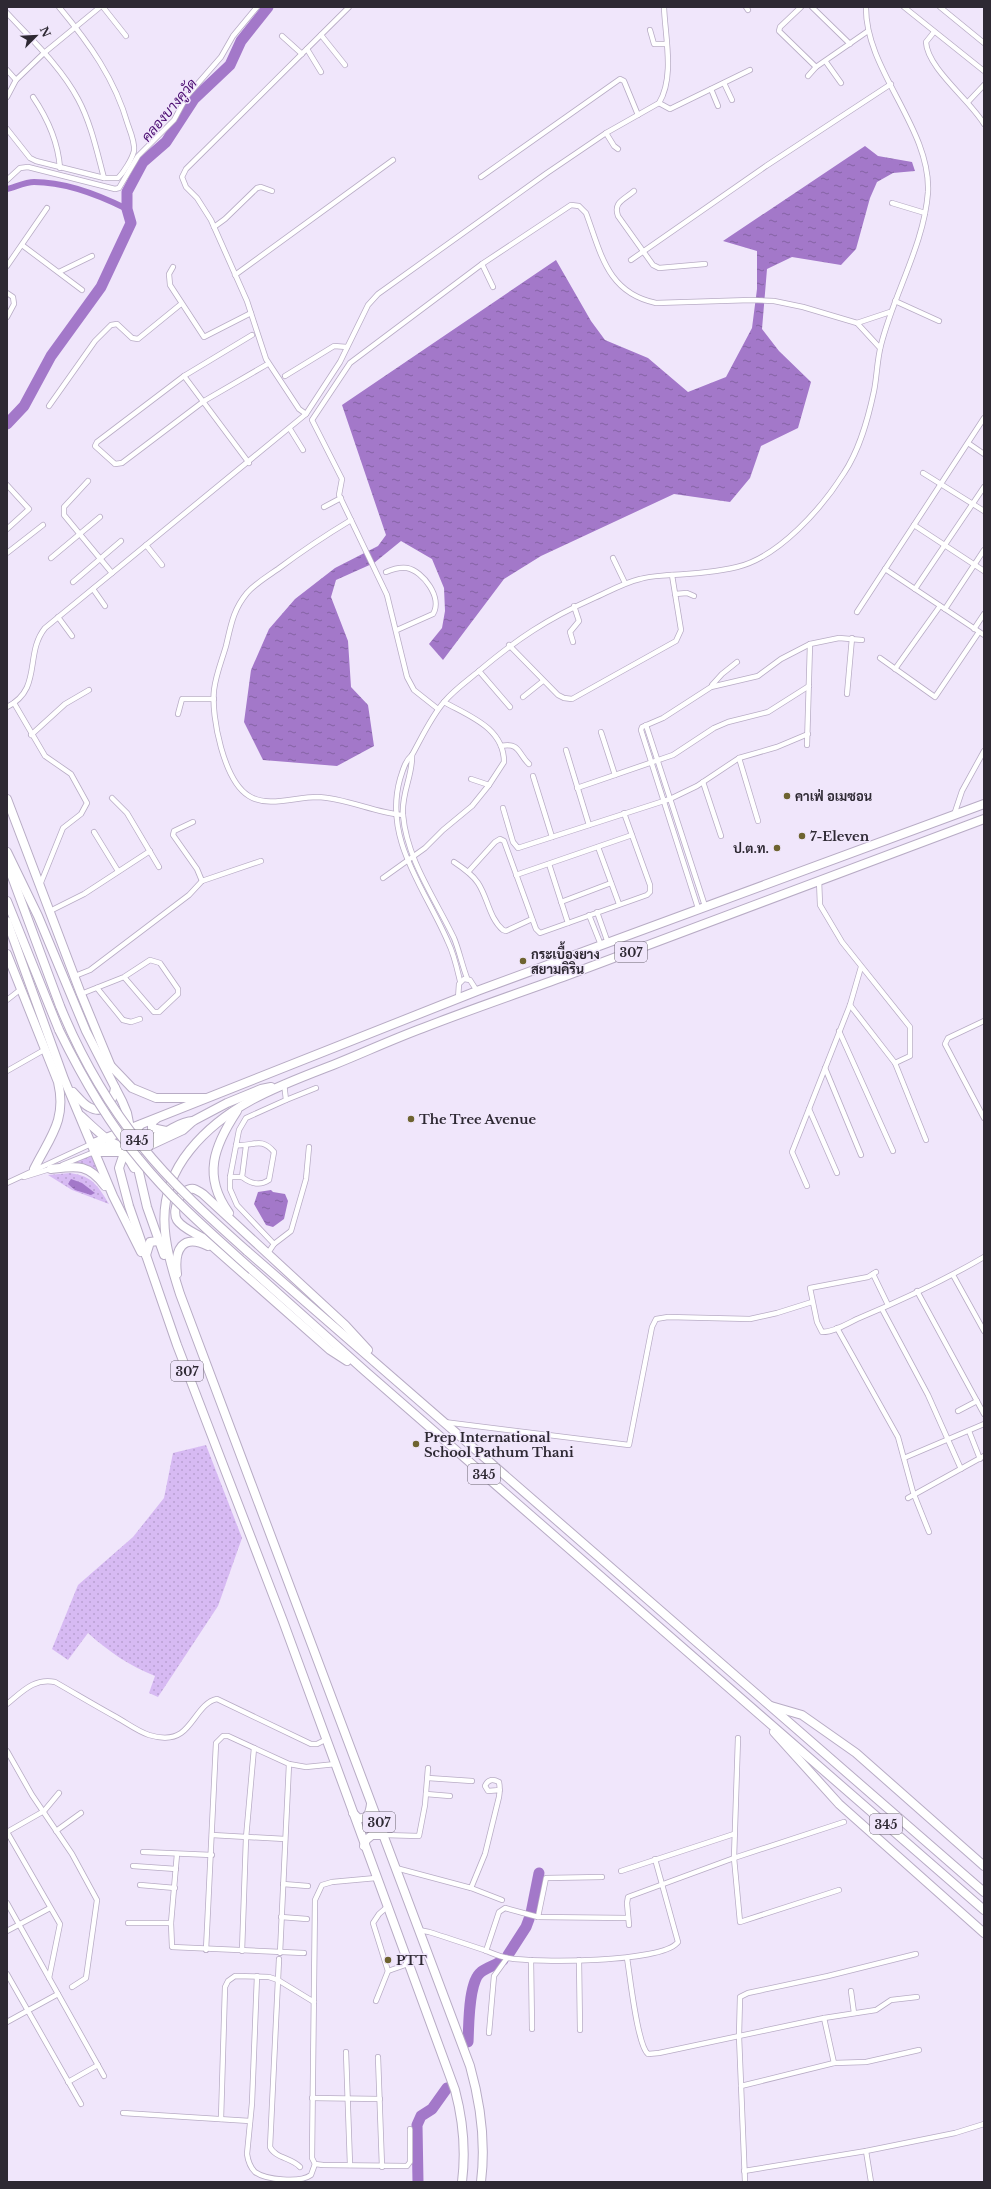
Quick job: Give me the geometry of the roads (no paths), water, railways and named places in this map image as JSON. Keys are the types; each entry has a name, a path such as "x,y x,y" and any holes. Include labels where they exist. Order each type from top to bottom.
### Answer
{"main road":[{"path":"7,799 81,994 112,1069"},
{"name":"307","path":"131,1133 140,1125 477,991 984,804"},
{"name":"307","path":"462,2182 464,2140 460,2107 364,1846 327,1739 183,1359 151,1270 113,1196 92,1148 129,1150 183,1130 194,1121 227,1103 261,1089 281,1085 423,1028 564,977 984,819"},
{"path":"867,847 872,860"},
{"name":"345","path":"7,852 38,916 86,1031 127,1113 131,1133"},
{"name":"345","path":"7,863 60,1006 80,1048 129,1130 174,1181 247,1251 984,1892"},
{"name":"345","path":"7,901 59,1030 106,1114 139,1159 169,1193 252,1270 365,1371 761,1715 785,1741 984,1910"},
{"path":"7,921 65,1082 80,1114 92,1148"},
{"path":"7,954 61,1094 61,1111 46,1147 34,1169"},
{"path":"27,979 39,1036"},
{"path":"86,1031 112,1069 132,1088 156,1098 166,1099 195,1096 207,1098"},
{"path":"52,1069 85,1105 97,1109 110,1103 114,1099 115,1087"},
{"path":"180,1294 165,1242 164,1208 167,1193 179,1165 190,1149 206,1133 240,1107 281,1085"},
{"path":"92,1148 100,1145 106,1138 112,1126 117,1109 115,1087"},
{"path":"234,1221 218,1195 214,1179 214,1163 222,1134 240,1107"},
{"path":"80,1114 106,1138 129,1150"},
{"path":"156,1119 152,1122 152,1128 166,1131"},
{"path":"151,1270 128,1206 120,1174 120,1162 129,1150 182,1123 194,1121"},
{"path":"92,1148 106,1138 131,1133 129,1150"},
{"path":"100,1145 129,1150"},
{"name":"307","path":"129,1150 129,1159 141,1185 158,1241 180,1294 462,2043 476,2085 481,2111 484,2145 481,2182"},
{"path":"51,1169 74,1166 86,1168 95,1174 113,1196"},
{"path":"365,1371 330,1350 203,1238 181,1225 176,1219 175,1214 181,1194 187,1190 194,1189 203,1194 234,1221 345,1325 391,1377"},
{"path":"146,1256 150,1242 158,1241"},
{"path":"180,1294 176,1259 178,1249 190,1241 201,1242 214,1249"},
{"path":"770,1706 802,1715 876,1770 984,1866"},
{"path":"785,1741 840,1804 984,1933"},
{"path":"353,1813 358,1818 365,1818 368,1815 371,1804"},
{"path":"364,1846 366,1840 372,1835 384,1835"}],"street":[{"path":"7,128 30,158 60,168 104,178 114,179 122,175 134,153 134,146 120,100 110,78 76,28 58,7"},
{"path":"7,97 16,80 44,53 102,7 126,36"},
{"path":"7,180 20,168 28,166 116,189 119,188 138,156 174,120 187,96 221,57 233,36 257,7"},
{"path":"306,414 300,409 266,359 251,313 214,227 204,209 183,182 183,173 349,7"},
{"path":"7,707 14,703 27,690 41,633 58,617 249,463 306,414 340,362 368,305 378,294 606,133 659,103 664,94 667,68 664,7"},
{"path":"793,7 797,11"},
{"path":"801,7 780,27 779,32 816,67"},
{"path":"812,7 850,44"},
{"path":"458,999 458,988 460,981 448,943 415,879 408,862 396,815 398,790 407,759 412,755 438,710 444,702 509,645 547,620 574,606 625,583 643,578 737,567 761,558 790,536 824,502 845,473 864,429 874,390 880,348 890,312 910,262 925,213 928,190 923,153 868,31 866,7"},
{"path":"905,7 934,32 984,70"},
{"path":"940,7 984,43"},
{"path":"7,13 44,53 78,99 94,140 104,178"},
{"path":"650,30 654,44 666,44"},
{"path":"808,76 816,67 826,62 868,31"},
{"path":"934,32 926,42 930,56 943,76 968,102 984,124"},
{"path":"322,35 345,66"},
{"path":"282,36 302,54"},
{"path":"307,50 321,72"},
{"path":"826,62 841,83"},
{"path":"7,70 16,80"},
{"path":"659,103 670,109 750,70"},
{"path":"481,177 620,79 624,81 638,115"},
{"path":"724,82 732,100"},
{"path":"631,260 766,166 891,84"},
{"path":"968,102 983,87"},
{"path":"711,89 718,106"},
{"path":"33,97 45,116 57,144 60,168"},
{"path":"606,133 614,146 618,149"},
{"path":"235,275 394,160"},
{"path":"214,227 230,215 257,188 261,187 272,191"},
{"path":"634,191 615,207 618,216 653,265 659,268 705,264"},
{"path":"892,203 925,213"},
{"path":"438,710 414,690 407,677 402,663 397,630 387,595 341,498 339,491 342,479 313,422 312,417 350,363 482,264 571,206 579,206 586,213 610,274 624,290 640,300 656,303 751,300 774,301 803,307 857,322 890,312"},
{"path":"7,266 47,208"},
{"path":"22,245 82,290"},
{"path":"59,272 92,256"},
{"path":"482,264 493,287"},
{"path":"173,267 169,279 173,291 204,337 251,313"},
{"path":"7,293 13,298 14,304 7,317"},
{"path":"895,301 939,321"},
{"path":"49,406 95,341 111,325 117,324 132,338 138,339 181,304"},
{"path":"857,322 880,348"},
{"path":"252,335 184,376 97,442 95,446 114,464 122,463 204,401 266,364"},
{"path":"285,376 334,346 347,347"},
{"path":"184,376 249,463"},
{"path":"858,612 984,418"},
{"path":"290,429 303,450"},
{"path":"968,443 984,454"},
{"path":"923,473 984,511"},
{"path":"88,481 64,507 64,515 112,573"},
{"path":"7,485 29,509 7,529"},
{"path":"915,589 984,487"},
{"path":"324,507 341,498"},
{"path":"51,558 100,517"},
{"path":"351,520 305,549 248,593 237,608 231,621 226,646 216,678 214,713 222,748 234,779 247,795 256,800 264,802 314,797 330,798 396,815 403,815"},
{"path":"7,553 43,524"},
{"path":"914,525 984,571"},
{"path":"73,582 121,541"},
{"path":"146,545 162,564"},
{"path":"945,609 984,550"},
{"path":"613,558 625,583"},
{"path":"386,572 398,567 417,572 424,579 436,602 436,609 433,614 397,630"},
{"path":"885,569 984,635"},
{"path":"509,645 558,695 564,698 572,699 676,641 681,630 672,575"},
{"path":"92,589 105,606"},
{"path":"675,594 687,593 694,596"},
{"path":"573,642 570,632 579,621 574,606"},
{"path":"895,669 940,606"},
{"path":"974,629 984,614"},
{"path":"58,617 72,636"},
{"path":"880,658 935,697 979,632"},
{"path":"711,687 758,676 781,659 810,644 839,638 862,640"},
{"path":"847,694 852,638"},
{"path":"807,745 810,644"},
{"path":"702,907 663,801 641,730 644,726 663,718 711,687 722,674 737,662"},
{"path":"479,671 510,707"},
{"path":"523,697 543,681"},
{"path":"578,788 658,761 683,750 714,728 728,722 768,712 809,686"},
{"path":"31,735 65,704 89,690"},
{"path":"178,714 182,699 214,699"},
{"path":"383,878 426,848 443,830 472,806 489,785 504,762 501,746 496,736 488,727 444,702"},
{"path":"14,703 31,735 45,756 71,774 87,803 81,814 62,828 40,885"},
{"path":"644,726 658,761 670,798 702,907"},
{"path":"601,732 615,775"},
{"path":"503,808 515,847 518,848 663,801 703,782 739,758 777,747 808,734"},
{"path":"501,746 512,745 518,748 529,764"},
{"path":"566,750 589,825"},
{"path":"954,816 962,791 984,751"},
{"path":"412,755 412,762 405,790 403,815 414,856 421,877 454,940 467,978 474,984 477,991"},
{"path":"739,758 758,821"},
{"path":"533,776 552,837"},
{"path":"471,779 489,785"},
{"path":"703,782 721,836"},
{"path":"112,798 127,813 159,867"},
{"path":"468,872 495,842 500,839 504,841 532,919 536,929 540,933 647,895 650,888 624,813"},
{"path":"193,822 174,831 173,836 197,870 202,881"},
{"path":"94,832 118,871"},
{"path":"516,875 632,835"},
{"path":"598,847 619,904"},
{"path":"50,911 77,898 150,851"},
{"path":"75,976 90,970 189,895 202,881 261,861"},
{"path":"454,862 468,872 477,882 496,922 503,930 506,931 532,919"},
{"path":"549,864 568,923"},
{"path":"819,880 820,905 842,942 910,1027 910,1056 895,1063"},
{"path":"562,902 611,883"},
{"path":"597,912 604,944"},
{"path":"589,915 604,944"},
{"path":"81,994 124,977 144,963 155,960 160,963 178,989 178,994 159,1012 154,1012 124,977"},
{"path":"807,1186 792,1152 850,1005 862,967"},
{"path":"460,981 467,978"},
{"path":"97,988 123,1020 131,1022 140,1019"},
{"path":"7,1000 21,989"},
{"path":"850,1005 895,1063 926,1140"},
{"path":"984,1021 948,1038 945,1044 984,1118"},
{"path":"839,1031 893,1151"},
{"path":"7,1071 44,1050"},
{"path":"825,1068 861,1155"},
{"path":"281,1085 286,1100"},
{"path":"274,1244 237,1205 230,1189 230,1176 239,1130 246,1118 316,1088"},
{"path":"809,1109 837,1173"},
{"path":"230,1176 242,1177 248,1182 257,1184 264,1184 270,1180 274,1152 268,1145 260,1142 246,1146 236,1144"},
{"path":"242,1177 246,1146"},
{"path":"268,1253 274,1244 291,1231 306,1179 309,1147"},
{"path":"7,1183 34,1169 92,1148"},
{"path":"18,1178 51,1169 92,1148"},
{"path":"888,1305 874,1273 855,1280 810,1288 819,1328 826,1332 882,1309 953,1275 984,1257"},
{"path":"953,1275 984,1331"},
{"path":"917,1291 984,1414"},
{"path":"443,1422 629,1445 652,1327 656,1319 668,1317 750,1318 777,1313 812,1302"},
{"path":"882,1309 928,1395 961,1469"},
{"path":"837,1328 894,1429 914,1495 929,1532"},
{"path":"958,1412 977,1401"},
{"path":"904,1458 984,1424"},
{"path":"908,1498 982,1458 969,1431"},
{"path":"7,1704 32,1685 42,1681 55,1682 143,1732 164,1738 180,1734 192,1724 206,1704 218,1699 311,1744 327,1739"},
{"path":"206,1950 212,1855 216,1743 223,1736 228,1736 289,1764 306,1767 336,1764"},
{"path":"738,1738 734,1858 739,1919 741,1923 839,1890"},
{"path":"242,1951 246,1838 254,1748"},
{"path":"7,1751 32,1796 44,1811 72,1854 97,1900 86,1978 72,1987"},
{"path":"280,1953 289,1764"},
{"path":"384,1835 419,1836 426,1794 428,1768"},
{"path":"428,1778 472,1781"},
{"path":"471,1888 484,1854 497,1812 500,1790"},
{"path":"49,1978 61,1926 7,1832 44,1811 59,1793"},
{"path":"426,1794 450,1796"},
{"path":"56,1831 81,1813"},
{"path":"629,1925 627,1904 628,1897 734,1858 844,1822"},
{"path":"621,1871 734,1834"},
{"path":"212,1835 285,1839"},
{"path":"143,1852 212,1855"},
{"path":"177,1854 171,1923 172,1947 206,1950 304,1953"},
{"path":"419,1930 507,1958 531,1960 579,1960 627,1958 659,1951 674,1946 678,1942 655,1859"},
{"path":"134,1866 176,1869"},
{"path":"396,1868 471,1888 502,1900"},
{"path":"538,1917 546,1878 602,1877"},
{"path":"316,2164 312,2158 312,2098 316,1900 322,1885 332,1882 376,1878"},
{"path":"283,1884 308,1886"},
{"path":"140,1885 175,1888"},
{"path":"7,1903 104,2076"},
{"path":"376,2001 388,1971 373,1923 379,1914 387,1907"},
{"path":"7,1931 50,1908"},
{"path":"486,1951 499,1912 507,1908 538,1917 628,1918"},
{"path":"281,1917 307,1919"},
{"path":"128,1923 171,1923"},
{"path":"745,2182 739,2036 739,1999 744,1995 916,1954"},
{"path":"488,2033 494,1976 507,1958"},
{"path":"627,1958 639,2029 643,2047 648,2054 824,2018 880,2009 891,2000 916,1997"},
{"path":"279,1959 270,2147 276,2154 291,2159 300,2167"},
{"path":"531,1960 532,2029"},
{"path":"579,1960 580,2030"},
{"path":"388,1971 408,1964"},
{"path":"7,1974 80,2104"},
{"path":"221,2119 225,1987 228,1981 234,1976 257,1976 278,1980 314,2002"},
{"path":"257,1976 252,2103 247,2154 248,2162 255,2172 272,2178 301,2180 311,2175 316,2164"},
{"path":"851,1991 854,2013"},
{"path":"7,2022 58,1994"},
{"path":"824,2018 834,2063"},
{"path":"741,2086 834,2063 866,2062 919,2050"},
{"path":"346,2052 350,2165"},
{"path":"378,2057 382,2167"},
{"path":"68,2082 98,2065"},
{"path":"312,2098 380,2099"},
{"path":"123,2113 250,2120"},
{"path":"744,2171 866,2151 955,2133 984,2124"},
{"path":"316,2164 382,2167 407,2166 410,2163 410,2129"},
{"path":"866,2151 871,2182"}],"water":[{"path":"865,146 878,156 912,162 915,171 893,173 877,182 870,198 856,249 841,265 792,257 767,269 762,329 779,351 811,382 798,428 761,446 750,478 730,502 674,494 541,556 504,579 443,660 429,644 442,628 445,611 444,588 432,559 401,541 374,563 336,580 331,597 348,641 351,687 368,705 374,746 337,766 263,760 244,722 251,670 269,629 295,599 335,568 378,546 386,535 342,405 556,260 591,321 605,340 648,358 688,392 726,377 752,328 757,289 757,251 723,241"},
{"path":"71,1179 82,1183 95,1193 91,1195 75,1190 68,1184"},
{"path":"271,1190 273,1192 285,1194 288,1201 284,1219 273,1227 266,1225 254,1204 258,1192"}],"waterway":[{"name":"คลองบางคูวัด","path":"7,424 24,406 51,356 101,287 131,223 127,209 127,192 143,162 166,142 194,99 230,65 241,41 268,7"},
{"path":"7,189 31,182 58,184 82,190 127,209"},
{"path":"531,1913 539,1873"},
{"path":"508,1955 526,1927 529,1919"},
{"path":"468,2042 471,1994 477,1977 481,1972 503,1960"},
{"path":"418,2182 417,2125 421,2116 432,2109 447,2088"}],"place":[{"name":"คาเฟ่ อเมซอน","path":"787,796"},
{"name":"7-Eleven","path":"802,836"},
{"name":"ป.ต.ท.","path":"777,848"},
{"name":"กระเบื้องยาง สยามคิริน","path":"523,961"},
{"name":"The Tree Avenue","path":"411,1119"},
{"name":"Prep International School Pathum Thani","path":"416,1444"},
{"name":"PTT","path":"388,1960"}]}
